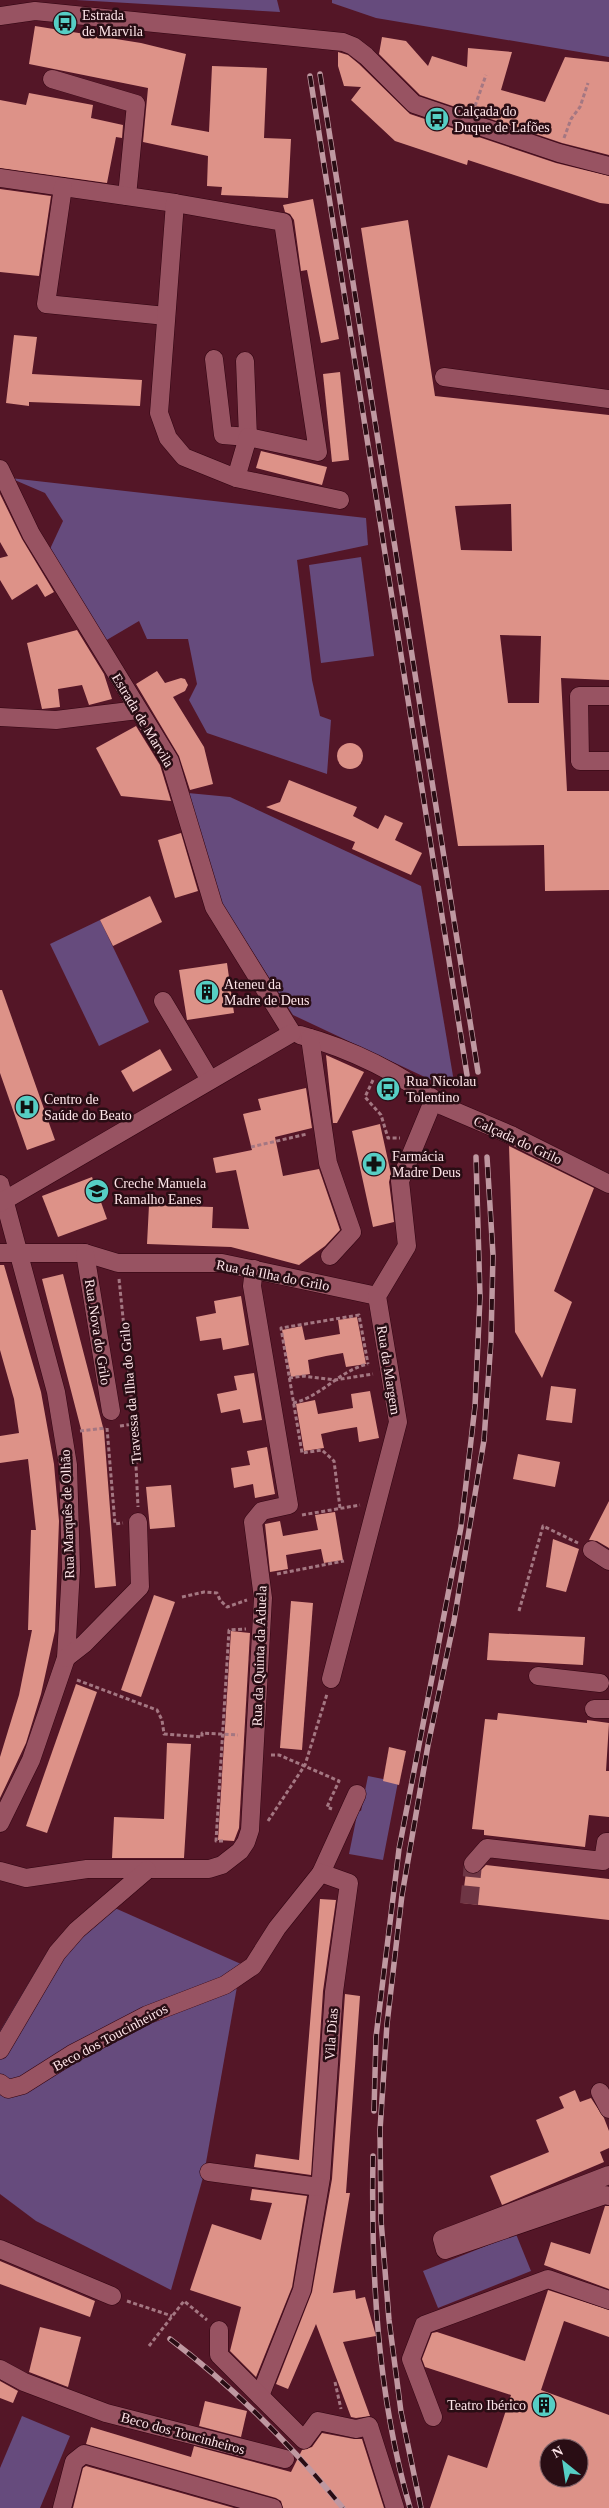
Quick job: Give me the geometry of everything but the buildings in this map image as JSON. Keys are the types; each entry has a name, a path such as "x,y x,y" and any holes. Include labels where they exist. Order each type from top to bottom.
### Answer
{"street":[{"path":"0,16 35,11 343,42 353,46 366,56 414,104 559,153 609,166"},
{"path":"52,79 136,104 127,196"},
{"path":"0,178 175,203 283,222 318,452 248,437 222,435 214,359"},
{"path":"62,187 46,304 166,316"},
{"path":"175,203 159,413 168,438 184,457 236,478 340,500"},
{"path":"236,478 248,437 245,361"},
{"path":"444,377 609,398"},
{"name":"Estrada de Marvila","path":"0,469 31,534 170,761 214,907 292,1033"},
{"path":"609,696 578,696 580,761 609,762"},
{"path":"0,716 56,720 138,710"},
{"path":"163,1000 210,1080"},
{"path":"2,1196 292,1033"},
{"name":"Calçada do Grilo","path":"292,1033 330,1044 379,1066 439,1102 609,1184"},
{"path":"310,1038 328,1163 352,1232 330,1256"},
{"path":"377,1296 407,1246 400,1181 418,1137 439,1102"},
{"name":"Rua Marquês de Olhão","path":"0,1823 31,1760 66,1658 71,1569 68,1465 56,1392 2,1196"},
{"name":"Rua da Ilha do Grilo","path":"0,1253 85,1253 118,1263 222,1263 377,1296"},
{"name":"Rua Nova do Grilo","path":"85,1253 109,1420"},
{"name":"Rua da Quinta da Aduela","path":"0,1870 26,1878 86,1870 208,1869 222,1865 240,1851 246,1842 250,1830 256,1754 263,1598 254,1522 262,1511 289,1505 252,1286 254,1269"},
{"name":"Rua da Margem","path":"332,1680 398,1422 377,1296"},
{"path":"66,1658 84,1644 140,1587 138,1522"},
{"path":"592,1550 609,1561"},
{"path":"538,1676 600,1683"},
{"path":"321,1873 357,1794"},
{"path":"473,1864 487,1848 603,1862 606,1842 609,1842"},
{"path":"0,2050 57,1953 77,1930 147,1870"},
{"name":"Vila Dias","path":"260,2396 302,2290 319,2186 334,1992 349,1882 321,1873"},
{"name":"Beco dos Toucinheiros","path":"0,2083 8,2089 23,2085 72,2054 147,2015 225,1985 253,1966 277,1928 321,1873"},
{"path":"600,2092 609,2109"},
{"path":"209,2172 319,2186"},
{"path":"609,2175 442,2239 445,2250 605,2195 609,2196"},
{"path":"0,2249 112,2296"},
{"path":"433,2417 411,2359 424,2325 548,2279 609,2300"},
{"path":"219,2330 219,2355 304,2440 318,2421 356,2429 369,2426 395,2508"},
{"name":"Beco dos Toucinheiros","path":"0,2369 24,2382 106,2413 285,2460"},
{"path":"62,2508 74,2462 84,2454 273,2508"}],"path":[{"path":"469,124 486,75"},
{"path":"559,153 571,119 580,107 588,83"},
{"path":"379,1066 365,1097 381,1115 388,1138 418,1137"},
{"path":"251,1146 323,1131"},
{"name":"Travessa da Ilha do Grilo","path":"118,1263 134,1424 138,1522"},
{"path":"316,1512 340,1508 334,1461 322,1450 302,1453 281,1328 359,1315 368,1364"},
{"path":"294,1403 304,1401 355,1367 368,1364 389,1366"},
{"path":"289,1378 303,1376 335,1380 389,1366"},
{"path":"63,1434 109,1420 134,1424"},
{"path":"109,1420 116,1524 138,1522"},
{"path":"519,1611 543,1526 592,1550"},
{"path":"289,1572 364,1557"},
{"path":"182,1597 204,1592 217,1593 220,1600 227,1607 252,1598 263,1598"},
{"path":"60,1674 157,1710 162,1720 164,1734 202,1737 202,1733 222,1734"},
{"path":"256,1754 279,1755 339,1781 327,1807 348,1816"},
{"path":"112,2296 172,2316"},
{"path":"149,2346 184,2301 219,2330"},
{"path":"336,2382 343,2418 341,2426"}],"shaded area":[{"path":"76,0 277,0 280,12"},
{"path":"332,0 609,0 609,57 376,18 332,3"},
{"path":"10,478 366,518 368,545 297,560 312,680 320,716 331,720 327,774 207,733 189,700 197,684 188,639 147,639 139,621 105,641 50,549 63,521 45,493"},
{"path":"361,557 374,656 321,663 309,565"},
{"path":"188,793 230,797 421,886 453,1076 446,1087 293,1015 216,895"},
{"path":"100,920 149,1022 99,1046 50,944"},
{"path":"368,1776 398,1782 383,1860 349,1854 358,1810 361,1811"},
{"path":"99,1901 241,1964 204,2174 171,2290 36,2221 0,2194 0,2031 47,1952 67,1929"},
{"path":"516,2234 531,2271 438,2308 423,2271"},
{"path":"22,2416 70,2436 40,2508 0,2508 0,2468"}],"tunnel":[{"path":"469,1904 473,1864"}],"railway":[{"path":"320,74 478,1072"},
{"path":"310,76 467,1075"},
{"path":"374,2111 376,2037 399,1849 461,1527 475,1406 480,1297 476,1157"},
{"path":"421,2508 401,2412 389,2320 381,2220 380,2130 387,2024 402,1895 428,1745 454,1621 484,1440 491,1340 493,1255 487,1157"},
{"path":"373,2156 373,2245 378,2334 390,2422 410,2508"},
{"path":"170,2339 240,2397 283,2440 343,2508"}],"place":[{"name":"Estrada de Marvila","path":"65,23"},
{"name":"Calçada do Duque de Lafões","path":"437,119"},
{"name":"Ateneu da Madre de Deus","path":"207,992"},
{"name":"Rua Nicolau Tolentino","path":"388,1089"},
{"name":"Centro de Saúde do Beato","path":"27,1107"},
{"name":"Farmácia Madre Deus","path":"374,1164"},
{"name":"Creche Manuela Ramalho Eanes","path":"97,1191"},
{"name":"Teatro Ibérico","path":"544,2405"}]}
